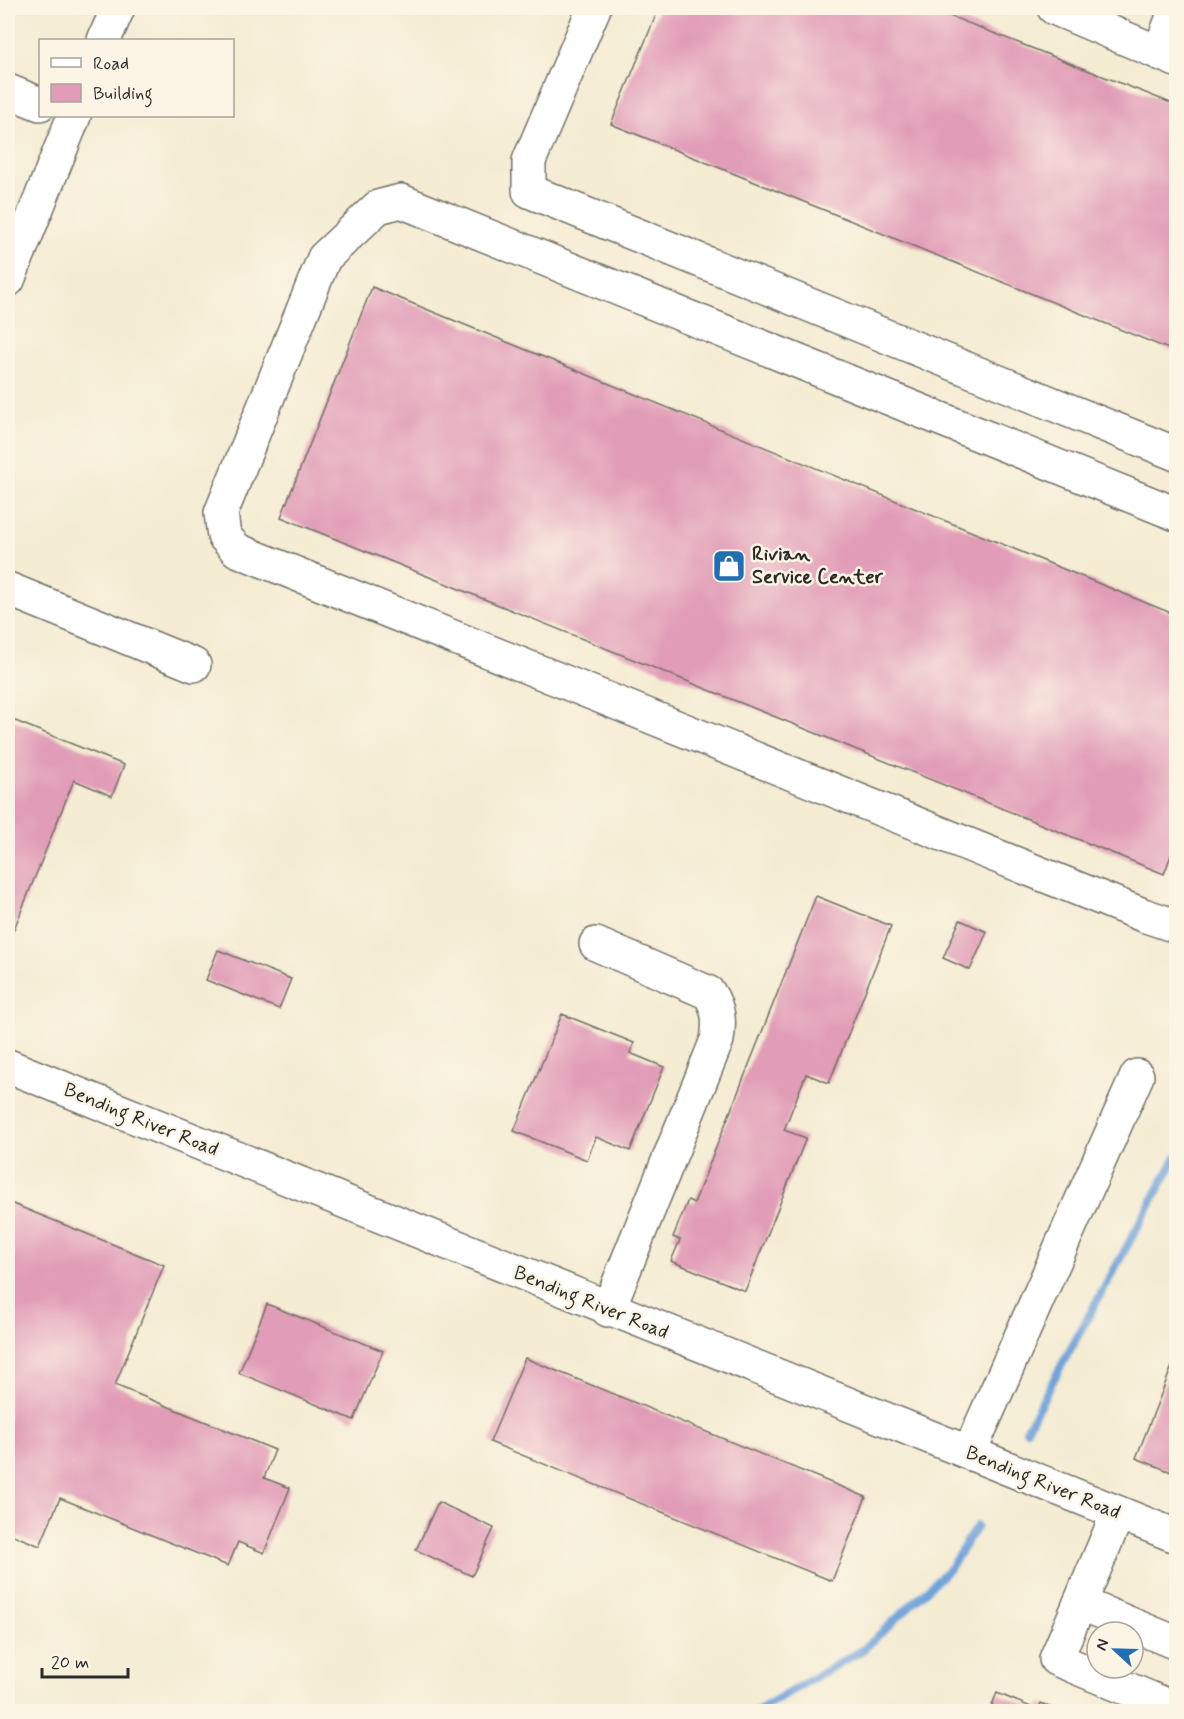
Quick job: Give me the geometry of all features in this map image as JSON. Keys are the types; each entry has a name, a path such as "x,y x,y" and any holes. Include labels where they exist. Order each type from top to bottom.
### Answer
{"street":[{"path":"104,39 118,8"},
{"path":"594,8 529,161 529,191 1176,454"},
{"path":"1054,8 1168,56 1176,9"},
{"path":"8,91 39,104"},
{"path":"8,280 72,117"},
{"path":"1176,514 401,201 378,207 324,258 221,513 224,536 237,550 1121,906 1176,926"},
{"path":"8,589 194,665"},
{"path":"596,944 709,993 718,1007 720,1023 717,1040 608,1310"},
{"name":"Bending River Road","path":"8,1066 608,1310 1176,1536"},
{"path":"969,1453 1137,1076"},
{"path":"1118,1513 1056,1659 1176,1709"},
{"path":"1080,1603 1176,1643"}],"building":[{"path":"659,8 930,8 1176,105 1176,352 611,124"},
{"name":"Rivian Service Center","path":"372,287 1176,615 1176,842 1164,874 281,517"},
{"path":"8,718 124,765 112,796 74,780 8,944"},
{"path":"816,896 891,926 829,1083 806,1074 784,1130 806,1138 745,1291 671,1261 680,1240 673,1237 688,1200 694,1203"},
{"path":"960,920 987,932 970,970 943,958"},
{"path":"218,950 291,979 279,1009 206,980"},
{"path":"562,1014 634,1043 630,1053 664,1067 630,1151 596,1137 587,1160 514,1131"},
{"path":"8,1202 164,1265 115,1385 275,1450 264,1478 290,1488 264,1553 238,1542 228,1566 60,1498 40,1546 8,1533"},
{"path":"267,1304 383,1351 354,1420 239,1373"},
{"path":"1176,1356 1176,1474 1136,1458"},
{"path":"525,1358 866,1497 832,1581 490,1442"},
{"path":"438,1502 494,1528 472,1576 416,1550"},
{"path":"997,1693 1038,1710 1041,1703 1061,1712 989,1712"}],"waterway":[{"path":"1026,1430 1176,1157"},
{"path":"755,1712 864,1649 950,1568 977,1526"}],"place":[{"name":"Rivian Service Center","path":"729,566"}]}
